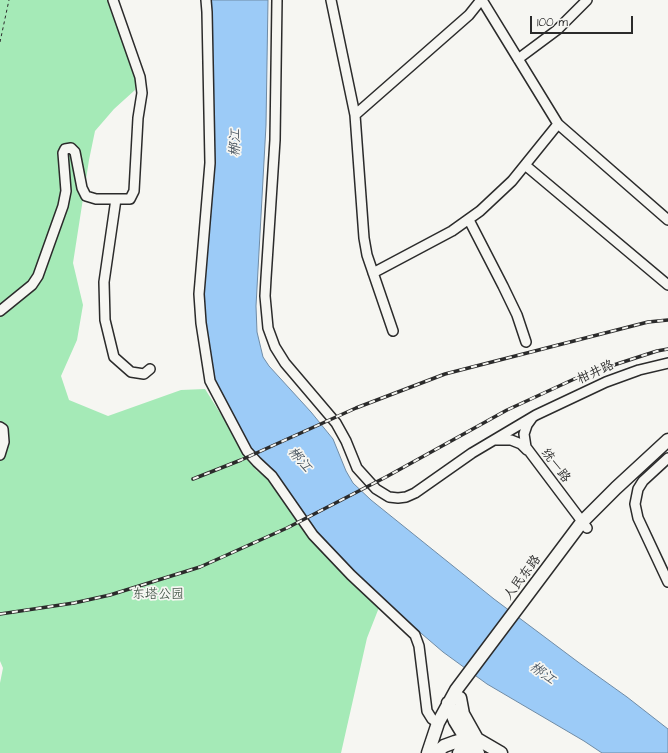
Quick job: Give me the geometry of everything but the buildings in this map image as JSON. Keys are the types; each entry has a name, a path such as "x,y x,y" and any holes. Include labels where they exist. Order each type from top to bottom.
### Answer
{"main road":[{"name":"人民东路","path":"428,753 438,723 582,522 668,440"},
{"name":"人民东路","path":"582,522 617,497 668,450"},
{"name":"人民东路","path":"436,753 450,708 460,698 469,678"},
{"path":"460,698 463,714 473,745"},
{"path":"450,708 456,721 473,745"},
{"path":"459,753 473,745"},
{"path":"436,753 444,746 473,745 500,753"}],"street":[{"path":"0,311 32,285 38,276 63,206 66,191 63,153 65,149 72,148 75,152 82,188 86,196 90,198 130,199 134,191 138,118 142,93 140,77 113,0"},
{"path":"206,0 210,163 198,294 210,380 247,451 272,476 313,535 351,575 415,634 419,646 427,711 432,719 438,723"},
{"name":"柑井路","path":"277,0 275,140 265,296 268,328 275,347 285,363 336,423 346,441 357,468 376,489 389,497 406,497 415,493 450,468 536,415 606,382 639,370 668,363"},
{"path":"331,0 355,114 364,238 367,255 393,331"},
{"path":"355,114 469,15 482,0 558,124 668,220"},
{"path":"518,59 557,30 587,0"},
{"path":"373,273 452,231 469,220 502,192 558,124"},
{"path":"525,165 668,285"},
{"path":"116,199 104,282 105,320 114,357 131,372 144,374 150,369"},
{"path":"469,220 517,315 526,342"},
{"name":"统一路","path":"536,415 530,421 525,430 524,439 528,451 582,522"},
{"path":"0,426 3,429 4,442 0,455"},
{"path":"489,443 497,439 511,440 520,444 528,451"},
{"path":"668,458 643,480 638,489 635,504 638,518 668,582"}],"path":[{"path":"0,42 9,0"}],"green space":[{"name":"东塔公园","path":"0,0 111,0 137,79 135,90 114,109 95,131 73,263 83,305 77,340 61,376 69,400 108,416 181,390 205,389 256,470 267,478 380,605 367,638 341,753 0,753 0,683 3,668 0,661"}],"water":[{"name":"郴江","path":"211,0 268,0 266,125 256,306 257,332 263,357 269,366 311,412 333,439 346,471 353,483 371,500 494,599 668,729 668,753 602,753 487,684 443,652 373,592 332,553 272,469 261,462 246,445 216,386 206,331 202,294 215,165"}],"railway":[{"path":"193,479 241,460 356,408 445,374 648,322 668,320"},
{"path":"0,614 74,603 110,595 200,567 287,528 386,477 507,410 583,375 657,351 668,349"}]}
